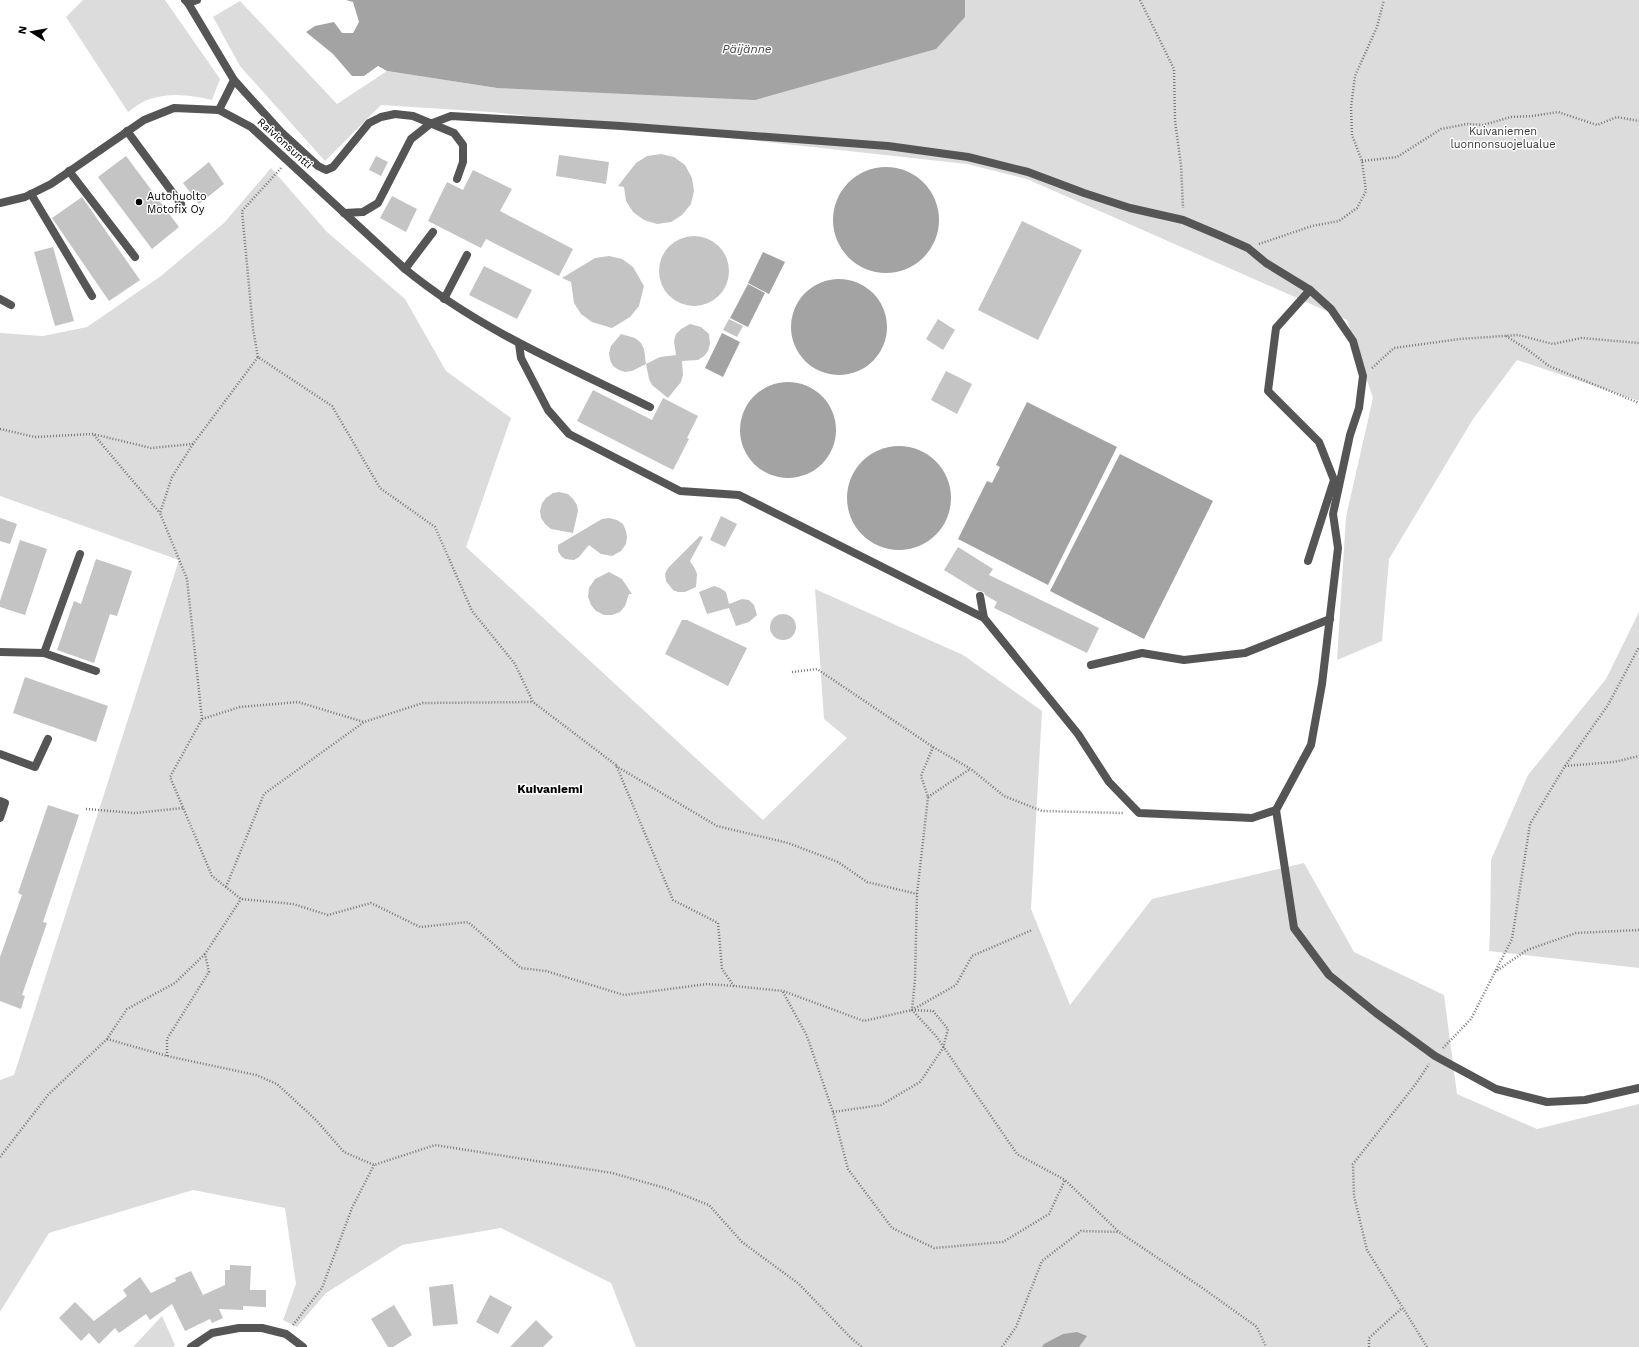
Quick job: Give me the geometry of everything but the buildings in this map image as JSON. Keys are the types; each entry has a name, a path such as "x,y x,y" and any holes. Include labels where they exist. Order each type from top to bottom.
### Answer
{"street":[{"path":"197,0 186,2 234,80 281,132 318,166 326,170 334,167 369,123 381,117 395,114 412,116 454,133 463,145 463,162 457,179"},
{"path":"219,110 234,80"},
{"name":"Raivionsuntti","path":"0,203 31,194 51,184 144,120 174,108 219,110 251,127 288,160 369,238 405,269 444,299 519,344 650,407"},
{"path":"344,213 363,212 378,203 411,139 430,124 451,116 621,126 888,146 968,157 1028,172 1130,208 1184,220 1248,248 1266,263 1310,290 1331,309 1353,341 1363,376 1359,408 1350,435 1333,514 1338,548 1322,684 1311,745 1276,810 1294,928 1330,975 1376,1013 1435,1056 1496,1089 1547,1102 1585,1100 1639,1088"},
{"path":"126,131 181,204"},
{"path":"69,172 135,257"},
{"path":"31,194 92,296"},
{"path":"405,269 433,232"},
{"path":"444,299 467,255"},
{"path":"1308,561 1334,480 1318,442 1268,391 1276,328 1310,290"},
{"path":"0,298 11,305"},
{"path":"519,344 521,358 548,410 569,434 680,491 738,495 984,618 1078,734 1109,782 1139,813 1252,818 1276,810"},
{"path":"44,653 80,554"},
{"path":"980,596 984,618"},
{"path":"1091,665 1142,653 1184,660 1245,653 1330,619"},
{"path":"0,652 44,653 96,671"},
{"path":"0,754 35,766 48,739"},
{"path":"0,801 5,803 0,818"},
{"path":"191,1347 212,1333 239,1328 262,1328 286,1334 303,1347"}],"path":[{"path":"1140,0 1174,69 1176,121 1181,165 1184,220"},
{"path":"1248,248 1312,226 1338,221 1357,208 1366,191 1362,161 1352,135 1351,107 1355,76 1377,27 1384,0"},
{"path":"1362,161 1397,157 1441,129 1467,124 1483,125 1512,117 1533,116 1558,112 1597,125 1617,117 1639,120"},
{"path":"288,160 242,211 253,329 258,357 332,406 380,488 435,527 472,611 515,664 533,702 616,765 717,826 788,843 838,862 867,882 917,894"},
{"path":"1363,376 1394,348 1460,339 1518,335 1553,344 1581,338 1639,344"},
{"path":"1505,336 1528,350 1549,366 1639,403"},
{"path":"160,513 172,477 194,444 258,357"},
{"path":"0,429 35,437 93,434 151,448 194,444"},
{"path":"93,434 160,513 187,579 202,719 170,777 212,876 241,899 293,904 328,915 372,903 420,927 468,922 521,968 546,971 624,995 708,984 783,991 864,1021 912,1010 933,1011 948,1029 943,1048 920,1082 881,1105 834,1112"},
{"path":"1426,1347 1367,1250 1354,1196 1353,1164 1415,1085 1435,1056 1471,1019 1512,939 1530,824 1565,766 1608,705 1639,647"},
{"path":"792,672 816,669 933,747 970,768 1004,796 1042,811 1139,813"},
{"path":"202,719 240,707 298,702 364,722"},
{"path":"226,887 264,794 364,722 423,703 533,702"},
{"path":"933,747 922,776 928,797 917,894 915,979 912,1010 936,1036 1017,1154 1065,1180 1119,1232 1201,1286 1257,1327 1266,1347"},
{"path":"1565,766 1614,762 1639,756"},
{"path":"616,765 673,900 718,923 722,969 734,986"},
{"path":"928,797 970,768"},
{"path":"86,809 135,813 183,808"},
{"path":"0,1157 48,1095 107,1039 127,1009 176,982 205,954 241,899"},
{"path":"912,1010 956,985 972,956 1032,930"},
{"path":"1495,972 1527,950 1576,933 1639,930"},
{"path":"167,1056 167,1040 209,972 205,954"},
{"path":"783,991 807,1036 834,1112 848,1169 892,1228 934,1248 1003,1242 1049,1214 1065,1180"},
{"path":"107,1039 167,1056 256,1075 277,1084 316,1120 344,1152 374,1165 435,1145 612,1172 665,1188 709,1205 742,1242 799,1284 851,1338 862,1347"},
{"path":"286,1334 322,1288 352,1208 374,1165"},
{"path":"1002,1347 1016,1327 1042,1261 1081,1231 1119,1232"},
{"path":"1369,1347 1369,1338 1402,1308"}],"green space":[{"path":"83,0 165,0 220,79 212,100 173,95 158,97 141,103 128,112 66,17"},
{"name":"Kuivaniemen luonnonsuojelualue","path":"965,0 1639,0 1639,401 1517,360 1473,419 1389,559 1382,641 1337,660 1346,517 1373,398 1347,320 1027,179 967,164 491,112 381,105 325,161 240,66 213,17 240,1 337,104 387,71 497,88 965,17"},
{"path":"271,168 327,232 405,299 446,371 511,418 466,547 763,820 847,738 824,719 815,589 963,655 1042,711 1031,909 1070,1005 1152,899 1304,863 1354,952 1444,995 1457,1094 1537,1129 1639,1104 1639,1347 636,1347 611,1283 501,1228 402,1245 326,1293 297,1327 283,1320 296,1284 285,1208 193,1190 49,1233 0,1312 0,1080 14,1075 179,560 0,496 0,333 43,336 87,327 161,276 224,223"},
{"path":"1639,612 1639,968 1489,951 1491,860 1528,775 1606,679"},
{"path":"162,1316 175,1345 173,1347 133,1347"}],"water":[{"name":"Päijänne","path":"346,0 965,0 965,17 936,49 755,100 497,88 387,71 378,66 364,76 352,76 333,54 306,32 315,26 334,22 342,33 353,33 359,22 353,2"},
{"path":"886,167 906,171 923,183 935,200 939,220 935,240 923,257 906,269 886,273 866,269 849,257 837,240 833,220 837,200 849,183 866,171"},
{"path":"763,252 785,262 769,294 748,283"},
{"path":"839,279 857,282 873,293 884,309 887,327 884,345 873,361 857,372 839,375 821,372 805,361 794,345 791,327 794,309 805,293 821,282"},
{"path":"748,284 765,293 748,327 730,318"},
{"path":"722,333 740,342 723,377 705,368"},
{"path":"788,382 806,385 822,396 833,412 836,430 833,448 822,464 806,475 788,478 770,475 754,464 743,448 740,430 743,412 754,396 770,385"},
{"path":"1027,402 1117,447 1048,585 958,539 987,481 992,483 1000,467 996,465"},
{"path":"899,446 919,450 936,461 947,478 951,498 947,518 936,535 919,546 899,550 879,546 862,535 851,518 847,498 851,478 862,461 879,450"},
{"path":"1120,454 1213,501 1144,639 1050,591"},
{"path":"1077,1332 1087,1336 1079,1347 1042,1347 1044,1344 1063,1334"}],"place":[{"name":"Autohuolto Motofix Oy","path":"139,202"}],"district":[{"name":"Kuivaniemi","path":"550,789"}]}
